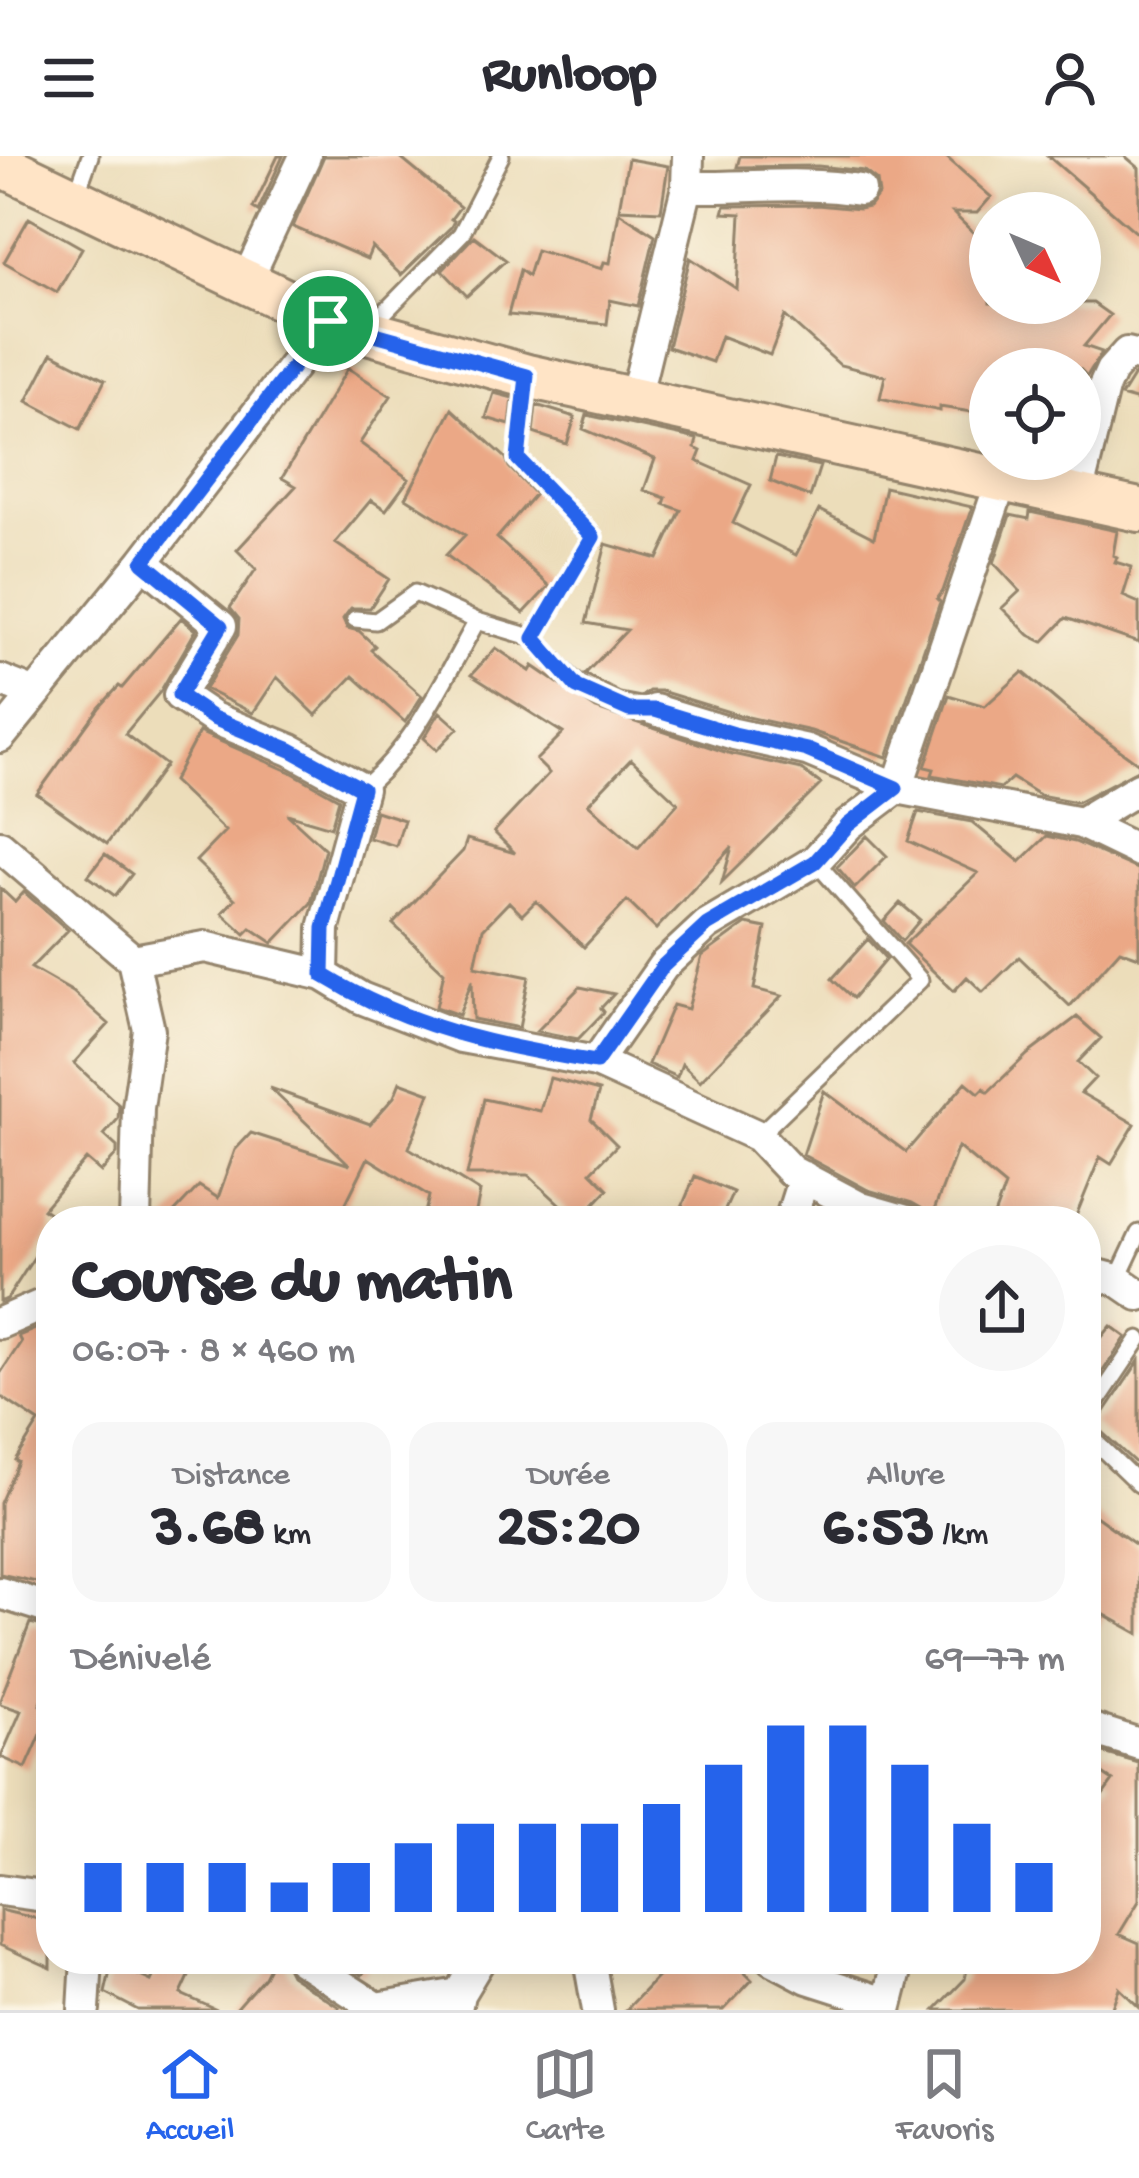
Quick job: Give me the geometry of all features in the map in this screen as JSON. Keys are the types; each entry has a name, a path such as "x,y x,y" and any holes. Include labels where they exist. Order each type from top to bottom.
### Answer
{"street":[{"path":"246,282 305,156"},
{"path":"0,164 346,326 527,376 1139,510"},
{"path":"635,399 687,171 793,187 818,183 860,190"},
{"path":"0,737 346,326"},
{"path":"1077,495 1111,371 1127,353 1139,356"},
{"path":"596,1062 663,966 707,925 815,862 848,825 896,788 1001,482"},
{"path":"143,562 221,626 179,695 213,718 291,750 362,789 324,928 323,975"},
{"path":"0,680 35,694"},
{"path":"655,710 807,750 896,788 1082,823 1139,851"},
{"path":"1082,823 1139,788"},
{"path":"0,846 133,960 149,1030 138,1108 135,1206"},
{"path":"133,960 205,947 323,975 361,998 461,1037 596,1062 758,1136 791,1171 857,1206"},
{"path":"795,1206 804,1177"},
{"path":"0,1323 36,1307"},
{"path":"0,1593 36,1604"},
{"path":"1101,1732 1139,1744"},
{"path":"0,1891 36,1895"},
{"path":"85,2010 86,1974"},
{"path":"324,1974 377,2008 457,2002 472,1974"},
{"path":"592,1974 598,2010"},
{"path":"800,1974 886,2007 895,1974"}],"lane":[{"path":"74,200 90,156"},
{"path":"346,326 461,234 501,156"},
{"path":"527,376 518,459 593,537 534,638"},
{"path":"355,619 376,621 415,592 477,621 534,638 577,687 629,710 655,710"},
{"path":"362,789 384,772 409,736 477,621"},
{"path":"758,1136 920,980 815,862"},
{"path":"1128,1288 1139,1234"},
{"path":"1101,1396 1139,1340"},
{"path":"1101,1447 1139,1484"}],"building":[{"path":"278,156 283,156 258,211 253,208"},
{"path":"324,156 398,156 460,207 451,227 401,275 372,247 367,259 293,227"},
{"path":"740,156 945,156 985,192 969,192 969,213 953,213 969,229 969,324 1101,324 1101,309 1110,315 1084,346 1090,348 969,348 969,412 940,407 940,411 880,398 885,376 840,365 785,316 770,355 721,336 712,362 668,347 690,258 737,289 741,214 723,213 725,206 859,209 869,207 879,194 877,181 864,171 737,167"},
{"path":"1048,156 1125,156 1139,168 1139,235 1101,202 1101,192 1089,192"},
{"path":"628,159 668,166 661,211 619,209"},
{"path":"619,212 655,235 638,306 610,300 607,324 508,315 520,270 528,276 536,250 602,269 604,262 610,263"},
{"path":"29,218 82,248 57,292 4,262"},
{"path":"474,236 506,260 467,296 442,270"},
{"path":"52,353 105,380 80,429 27,401"},
{"path":"348,368 391,396 360,443 409,479 386,510 371,500 335,543 389,579 370,608 351,608 343,619 347,628 359,631 375,646 371,650 422,696 405,722 353,676 316,715 277,677 253,713 205,689 238,635 239,619 230,608 256,569 237,550 296,486 282,478"},
{"path":"1134,375 1139,375 1139,401 1121,396"},
{"path":"494,393 513,398 510,425 486,418"},
{"path":"536,405 575,417 567,444 533,433"},
{"path":"452,409 506,458 535,494 497,538 549,586 524,613 446,555 465,535 406,498"},
{"path":"587,415 697,439 695,448 701,451 697,461 751,485 733,523 796,555 819,510 874,538 885,487 972,507 887,757 811,731 661,691 641,697 620,693 585,674 627,630 586,623 606,544 658,559 681,510 644,490 655,459 583,429"},
{"path":"776,457 820,466 810,497 770,481"},
{"path":"1030,512 1117,531 1113,555 1115,562 1132,567 1123,596 1139,603 1139,643 1066,618 1043,642 1002,608 1020,591 994,563 1010,515 1029,519"},
{"path":"181,618 196,630 160,692 125,734 166,765 107,844 37,794 99,708"},
{"path":"496,648 530,671 533,666 596,709 728,753 801,769 821,784 722,882 732,847 656,929 627,901 584,947 536,901 522,915 509,902 483,929 475,966 529,977 519,1028 473,1019 472,980 459,1015 436,1007 444,972 393,924 463,851 467,839 515,853 494,832 549,773 536,760 563,733 471,675","holes":["631,759 678,803 638,848 588,804"]},
{"path":"1023,672 1139,764 1139,769 1077,802 1039,795 1012,778 1001,788 932,775 934,769 925,767 949,695 985,706"},
{"path":"440,712 458,728 437,750 424,738"},
{"path":"199,732 291,772 339,799 331,827 287,814 325,849 311,903 273,943 251,928 245,934 222,913 235,899 196,861 225,831 173,781"},
{"path":"376,811 404,820 396,846 369,838"},
{"path":"918,812 972,822 1020,862 1047,836 1075,842 1139,870 1139,957 1120,950 1070,1006 1019,957 983,992 967,977 954,991 905,944 978,873 908,841"},
{"path":"867,836 887,856 855,888 837,867"},
{"path":"105,854 132,874 115,896 88,876"},
{"path":"0,888 15,902 24,892 68,930 31,968 73,992 109,1024 74,1063 119,1105 118,1119 104,1135 117,1147 117,1154 101,1172 86,1159 46,1206 36,1206 36,1254 7,1299 0,1302"},
{"path":"900,903 920,920 902,941 884,921"},
{"path":"746,924 766,928 754,989 782,996 700,1081 682,1064 677,1077 648,1064 673,1005 688,1009 702,956"},
{"path":"868,939 886,959 853,998 832,979"},
{"path":"580,987 614,994 578,1039 537,1031"},
{"path":"1077,1017 1101,1038 1078,1062 1095,1078 1081,1093 1135,1124 1111,1164 1100,1157 1080,1206 998,1206 1005,1186 958,1147 936,1206 917,1206 868,1190 803,1155 824,1091 906,1152 966,1082 979,1093 984,1088 988,1092"},
{"path":"550,1078 599,1091 591,1119 617,1145 591,1172 608,1189 592,1206 562,1206 528,1175 467,1175 484,1099 540,1111"},
{"path":"400,1082 430,1093 409,1148 480,1192 477,1206 427,1206 429,1196 368,1158 344,1206 180,1206 199,1186 218,1198 235,1150 251,1133 350,1165 270,1088 370,1124 394,1097"},
{"path":"695,1176 733,1192 727,1206 682,1206"},
{"path":"1111,1326 1126,1337 1101,1374 1101,1338"},
{"path":"36,1329 36,1420 0,1396 0,1374 21,1342 18,1336"},
{"path":"1139,1361 1139,1466 1101,1431 1102,1416"},
{"path":"36,1427 36,1582 0,1574 0,1503 15,1460"},
{"path":"1101,1520 1139,1547 1139,1634 1105,1615 1101,1622"},
{"path":"30,1623 36,1624 36,1746 26,1768 1,1757 21,1711 0,1700"},
{"path":"1101,1752 1139,1763 1139,1901 1119,1934 1139,1943 1139,2007 1119,1988 1111,2010 935,2010 966,1974 1101,1974 1101,1797 1113,1781 1101,1773"},
{"path":"0,1910 36,1918 36,1961 0,1945"},
{"path":"109,1974 136,1974 151,1981 154,1974 190,1974 181,1994 217,2010 138,2010 105,1993"},
{"path":"290,1974 339,2007 235,2010 264,1977"},
{"path":"661,1974 746,1974 752,1980 724,2010 626,2010"}],"route":[{"path":"328,321 527,376 518,459 593,537 534,638 577,687 629,710 655,710 807,750 896,788 848,825 815,862 707,925 663,966 596,1062 461,1037 361,998 323,975 324,928 362,789 291,750 213,718 179,695 221,626 143,562 328,321"}]}
